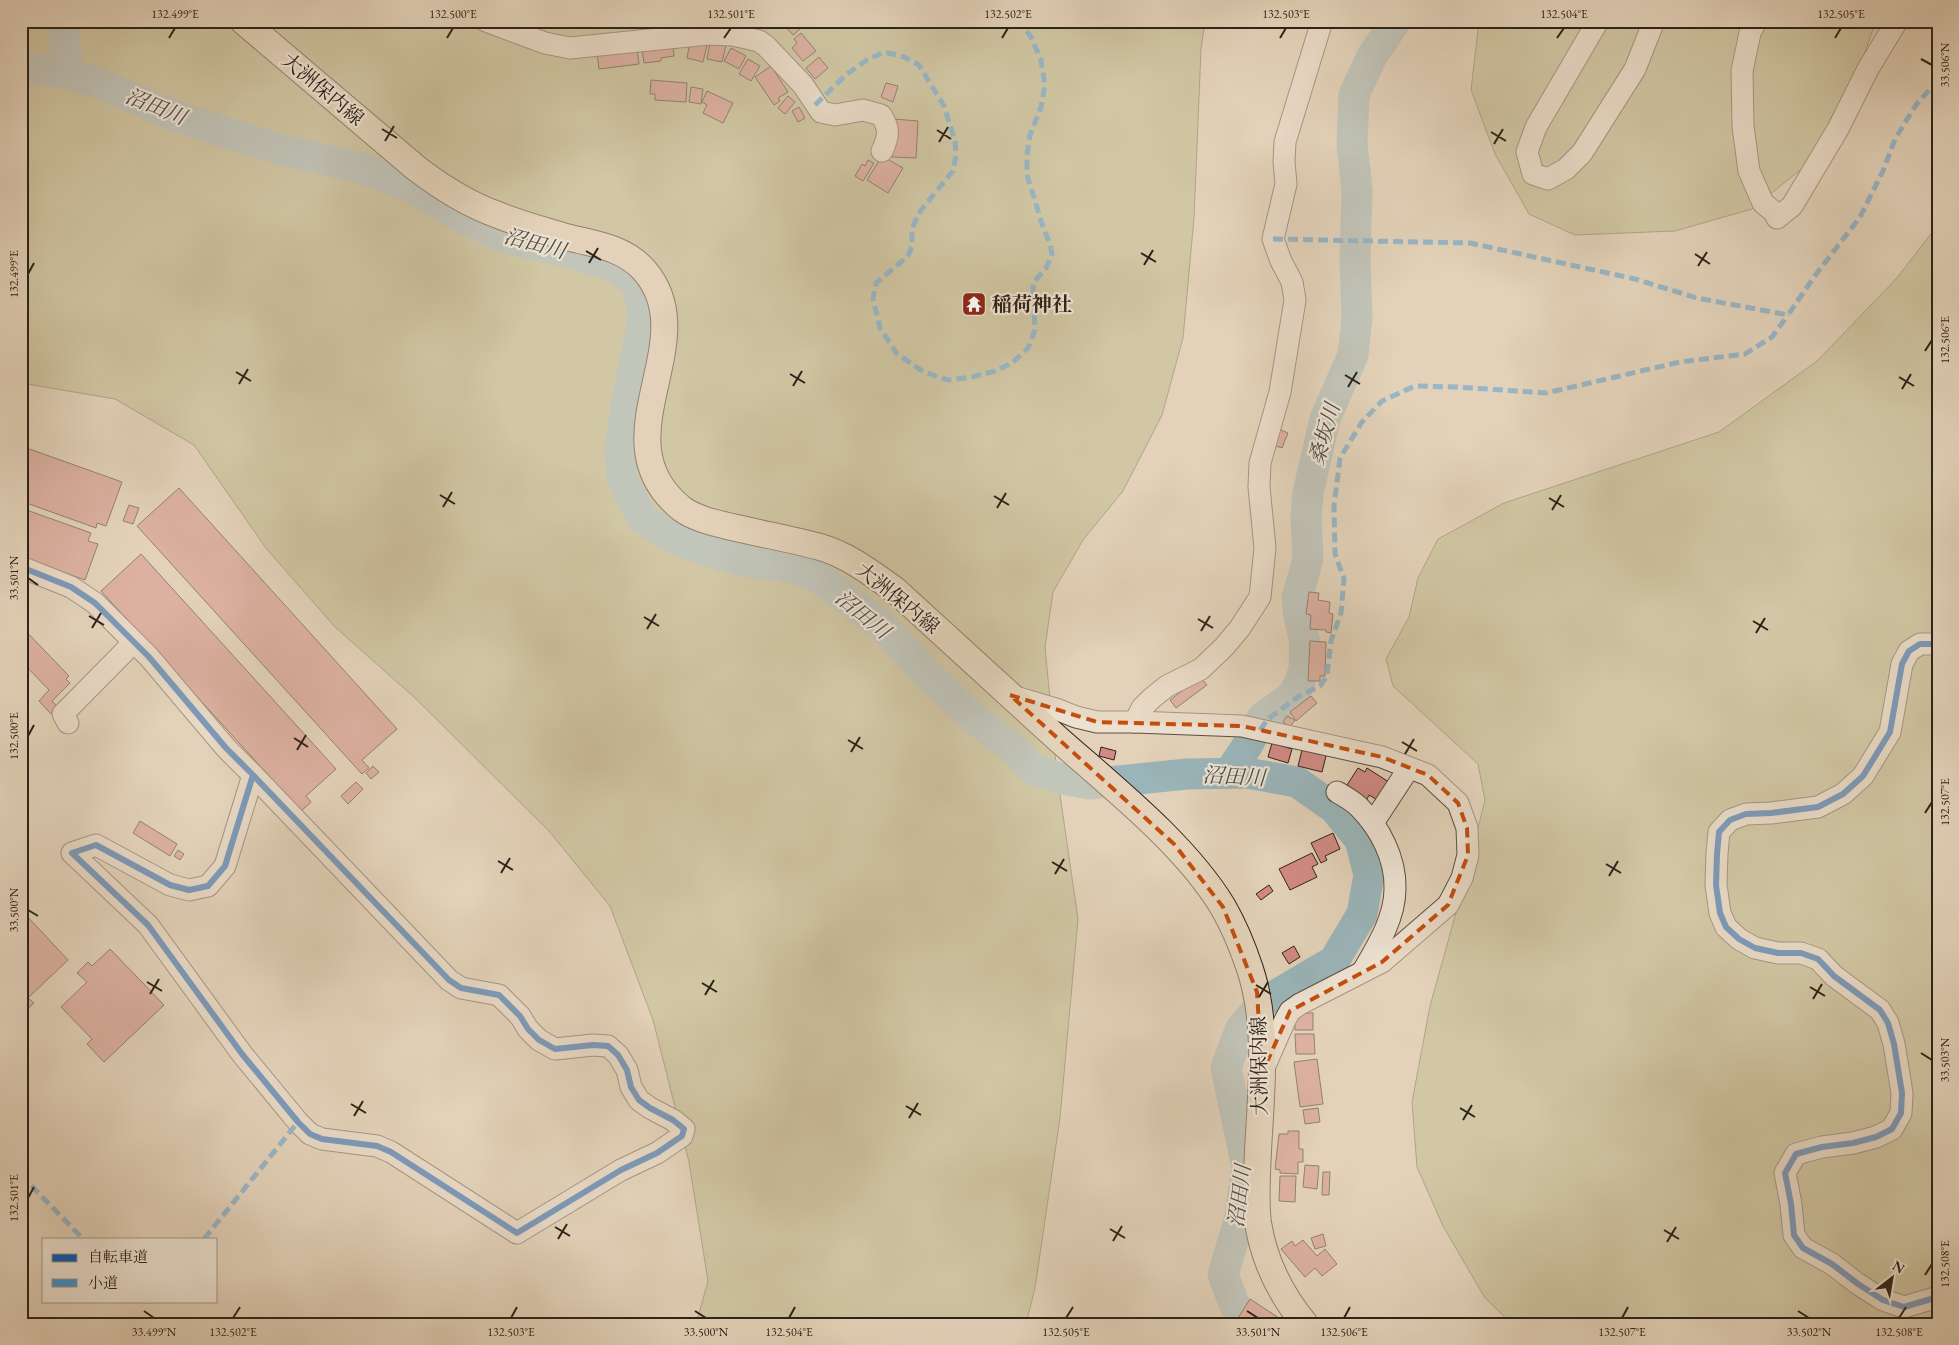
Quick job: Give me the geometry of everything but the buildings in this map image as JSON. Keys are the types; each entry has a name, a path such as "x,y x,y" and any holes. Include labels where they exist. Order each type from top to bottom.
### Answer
{"main road":[{"name":"大洲保内線","path":"243,21 416,168 444,189 472,205 499,216 566,237 612,248 633,260 644,270 658,290 664,320 665,327 657,378 647,423 647,441 649,459 657,480 670,496 683,510 702,519 820,547 844,556 895,590 1174,844 1193,866 1223,906 1242,948 1257,992 1262,1038 1257,1180 1258,1223 1267,1259 1284,1294 1305,1324"}],"street":[{"path":"486,21 545,43 570,48 708,34 733,35 758,41 766,46 802,85 821,112 835,115 863,110 881,115 888,126 887,141 882,151"},
{"path":"1134,722 1142,708 1152,698 1167,686 1201,669 1224,647 1240,628 1260,597 1264,548 1259,486 1260,463 1280,392 1294,300 1292,282 1281,261 1274,239 1286,184 1285,142 1322,21"},
{"path":"1598,21 1536,127 1527,152 1533,174 1548,179 1566,169 1582,153 1635,69 1654,21"},
{"path":"1756,21 1750,33 1742,71 1742,126 1749,171 1763,203 1774,212 1777,218 1792,206 1838,129 1868,69 1897,21"},
{"path":"21,567 71,587 95,603 149,657 226,748 253,775 449,980 461,988 499,996 520,1016 528,1030 539,1040 555,1049 593,1045 608,1046 618,1054 627,1070 631,1087 639,1100 673,1120 684,1129 682,1136 657,1153 621,1170 517,1233 391,1152 377,1146 322,1139 310,1134 242,1054 148,925 72,853 96,846 170,885 190,890 208,886 225,866 253,775"},
{"path":"68,723 63,714 133,643"},
{"path":"1938,644 1920,644 1909,650 1902,664 1890,732 1863,776 1843,794 1818,807 1746,814 1730,820 1719,832 1716,854 1716,885 1720,913 1726,927 1739,939 1755,948 1778,953 1800,953 1818,959 1834,976 1880,1010 1888,1023 1894,1044 1902,1093 1901,1113 1892,1129 1876,1137 1796,1154 1785,1173 1794,1235 1803,1248 1832,1264 1883,1300 1904,1307 1938,1297"},
{"path":"1010,695 1097,722 1242,726 1382,757 1428,775 1458,803 1467,828 1468,855 1462,878 1448,905 1382,962 1290,1011 1262,1073"},
{"path":"1373,823 1410,768"},
{"path":"1336,792 1358,806 1373,823 1387,847 1395,890 1390,915 1379,942 1363,971"}],"highlighted area":[{"path":"1010,695 1097,722 1242,726 1382,757 1428,775 1458,803 1467,828 1468,855 1448,905 1382,962 1290,1011 1262,1073 1257,992 1223,907 1174,844"}],"green space":[{"path":"21,21 1205,21 1201,49 1194,218 1183,338 1162,415 1123,491 1083,540 1053,592 1045,647 1057,774 1078,919 1060,1118 1035,1288 1026,1324 696,1324 708,1281 689,1162 653,1020 610,906 549,831 414,697 335,627 266,548 194,445 115,399 21,383"},
{"path":"1479,21 1876,21 1854,83 1804,167 1752,209 1675,231 1575,235 1529,214 1495,154 1471,90"},
{"path":"1938,225 1938,1324 1512,1324 1485,1298 1443,1226 1417,1167 1412,1102 1430,1006 1466,877 1485,800 1478,764 1393,686 1386,659 1409,617 1418,578 1438,539 1504,503 1719,432 1817,361 1896,279"}],"waterway":[{"path":"59,21 65,40 65,73"},
{"name":"桑坂川","path":"1229,773 1247,746 1262,718 1291,697 1299,685 1304,669 1305,642 1297,598 1308,559 1306,517 1308,493 1325,419 1353,355 1357,317 1355,260 1357,191 1352,143 1354,95 1372,56 1396,21"},
{"name":"沼田川","path":"21,68 65,73 99,83 178,117 283,150 361,168 411,187 460,217 505,238 576,254 615,267 638,284 644,317 626,406 620,449 622,477 643,519 671,537 708,551 749,562 781,565 816,576 883,626 926,673 978,722 1013,748 1032,769 1063,779 1089,784 1187,774 1247,773 1297,782 1334,808 1360,840 1369,875 1362,914 1334,961 1262,1003 1240,1030 1226,1068 1247,1167 1239,1221 1223,1275 1235,1306 1255,1324"}],"marked path":[{"path":"815,105 847,74 867,60 884,52 904,57 919,65 944,106 955,141 956,155 953,171 921,210 912,228 912,246 908,256 876,283 873,299 880,328 897,354 924,372 948,380 972,377 995,371 1012,363 1028,348 1035,330 1033,283 1046,268 1052,255 1027,175 1027,154 1030,135 1041,107 1045,85 1041,60 1031,37 1020,21"},
{"path":"1273,239 1470,243 1635,279 1697,298 1788,315 1814,277 1860,217 1883,171 1895,139 1916,105 1938,80"},
{"path":"1260,730 1268,719 1299,696 1320,686 1327,676 1331,641 1341,613 1344,579 1335,554 1334,506 1340,458 1362,422 1382,401 1415,386 1546,393 1680,362 1745,354 1772,337 1788,315"},
{"path":"205,1238 298,1122"},
{"path":"21,1175 82,1238"}],"cycle path":[{"path":"21,567 71,587 95,603 149,657 226,748 253,775 449,980 461,988 499,995 520,1016 528,1029 539,1040 555,1049 593,1045 608,1046 618,1055 627,1070 631,1087 639,1100 673,1120 684,1129 682,1136 657,1153 621,1170 517,1233 391,1152 377,1146 322,1139 310,1134 242,1054 148,925 72,853 96,845 170,885 189,890 208,886 225,866 253,775"},
{"path":"1938,644 1920,644 1909,651 1902,664 1890,732 1863,776 1843,794 1818,807 1746,814 1730,820 1719,832 1716,885 1720,913 1726,927 1739,939 1755,948 1778,953 1801,953 1818,959 1834,976 1880,1010 1888,1023 1894,1044 1902,1093 1901,1113 1892,1129 1876,1137 1796,1154 1785,1173 1794,1235 1803,1248 1832,1264 1883,1300 1904,1307 1938,1297"}],"place":[{"name":"稲荷神社","path":"974,304"}]}
